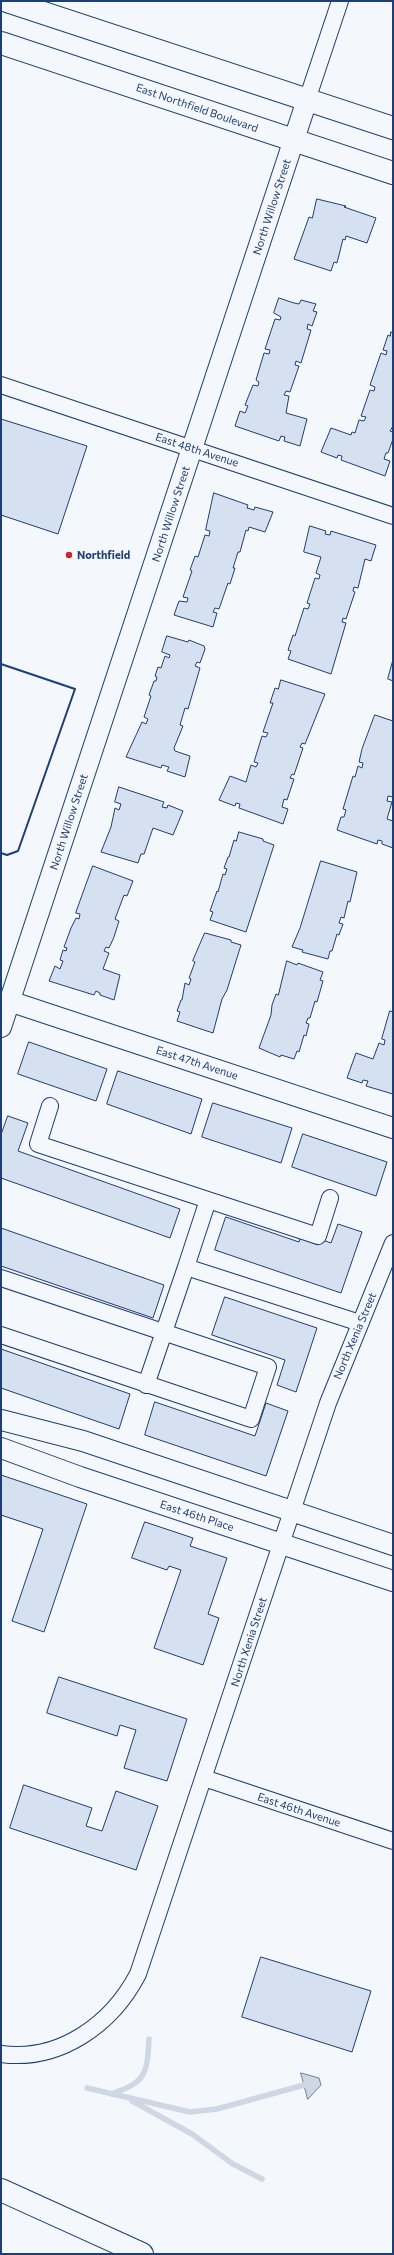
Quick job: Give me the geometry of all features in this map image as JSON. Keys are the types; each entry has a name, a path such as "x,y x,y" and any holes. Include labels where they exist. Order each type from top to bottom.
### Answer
{"main road":[{"path":"7,1 41,6 307,100 393,128"},
{"name":"East Northfield Boulevard","path":"1,42 393,173"},
{"path":"1,2190 142,2254"}],"street":[{"name":"North Willow Street","path":"1,1027 5,1000 192,449 340,1"},
{"name":"East 48th Avenue","path":"1,385 393,516"},
{"name":"East 47th Avenue","path":"5,1000 393,1128"},
{"path":"50,1106 38,1144 208,1200 318,1236 330,1198"},
{"path":"146,1385 208,1200"},
{"name":"North Xenia Street","path":"1,2054 25,2056 44,2052 76,2039 91,2030 115,2009 138,1974 328,1403 393,1243"},
{"path":"186,1266 360,1323"},
{"path":"1,1278 268,1367 250,1420 1,1335"},
{"path":"1,1420 83,1442 393,1545"},
{"name":"East 46th Place","path":"1,1448 80,1477 393,1581"},
{"name":"East 46th Avenue","path":"204,1778 393,1841"}],"shaded area":[{"path":"301,2073 319,2078 321,2085 308,2099"}],"building":[{"path":"317,199 346,206 344,207 376,218 367,243 346,236 345,240 343,239 337,263 334,262 331,271 294,259 309,217 312,218"},
{"path":"279,298 299,304 301,300 316,304 313,311 317,312 312,326 308,324 307,329 311,330 301,363 296,361 295,365 299,366 290,392 286,391 284,395 289,396 286,413 307,419 300,446 284,441 285,437 281,436 279,441 235,426 240,411 245,413 248,406 245,405 253,385 258,386 259,382 256,380 264,353 269,354 270,350 265,349 275,319 280,320 281,317 274,313"},
{"path":"391,332 393,333 393,426 390,431 393,432 393,439 384,459 390,461 385,476 341,460 342,456 338,455 337,458 321,452 331,428 351,435 352,432 355,433 359,420 364,421 366,417 361,416 370,390 374,391 375,387 370,385 381,353 386,355 387,351 383,350 388,335 390,336"},
{"path":"1,419 87,446 58,534 1,515"},
{"path":"214,493 248,505 247,508 254,510 255,507 273,512 265,532 249,527 248,531 246,530 240,552 238,552 233,568 235,568 230,584 228,583 219,609 215,608 213,612 217,613 213,627 174,615 179,601 187,602 188,598 183,597 192,571 190,570 195,556 198,557 205,535 209,536 210,531 206,530"},
{"path":"310,526 326,531 325,534 330,535 331,531 376,545 371,561 365,559 358,588 354,587 353,591 355,592 346,619 343,618 342,622 346,623 331,674 288,659 291,651 288,650 293,635 295,636 304,608 308,609 310,604 307,603 315,578 319,579 320,575 316,573 321,557 304,552"},
{"path":"167,636 188,642 189,640 204,646 205,649 200,663 197,662 195,666 200,668 188,709 185,708 180,725 183,726 174,748 175,751 190,756 185,777 167,771 169,767 162,765 161,768 126,757 142,722 146,724 148,719 144,717 151,696 149,695 154,681 156,681 157,677 155,676 158,667 161,668 165,656 169,658 170,655 162,652"},
{"path":"393,660 393,681 388,679"},
{"path":"281,680 325,694 305,744 302,743 300,747 303,748 294,775 292,774 290,778 294,779 287,800 284,799 282,807 288,809 283,824 239,808 240,804 236,803 235,806 219,800 230,776 246,782 251,765 256,767 258,763 254,762 262,736 266,737 268,733 263,732 273,703 270,703 275,688 278,689"},
{"path":"375,715 393,721 393,797 388,796 387,801 392,802 387,819 393,821 393,848 382,844 382,841 378,840 377,844 337,830 341,817 344,817 346,810 343,809 353,776 355,777 358,766 362,768 363,763 359,762 362,749"},
{"path":"119,787 164,802 162,807 167,808 168,805 183,811 173,835 153,828 144,854 141,854 138,863 101,852 111,827 115,808 119,810 121,804 115,802"},
{"path":"239,832 263,839 263,841 274,845 246,932 210,920 213,912 210,911 217,891 218,892 223,874 225,875 227,869 224,868 234,840 236,841"},
{"path":"321,861 357,872 350,902 348,901 344,918 341,917 339,923 343,924 339,935 337,934 328,959 302,952 303,950 292,947 300,928"},
{"path":"93,866 133,881 127,896 124,895 115,919 119,921 114,937 109,948 106,947 104,951 109,953 103,969 120,975 114,1000 100,995 100,993 96,991 94,995 49,981 55,966 60,969 63,961 60,960 63,950 66,951 67,948 64,947 76,918 79,919 80,914 76,913"},
{"path":"205,933 231,940 231,942 241,945 227,990 222,999 213,1033 177,1021 180,1012 177,1011 182,1000 185,983 189,985 191,979 189,978 195,962 193,961"},
{"path":"287,961 297,965 298,963 323,972 320,980 323,981 317,1002 315,1001 310,1018 308,1018 306,1023 309,1024 306,1036 304,1035 299,1052 297,1051 294,1059 281,1055 280,1057 259,1048 271,1015 272,1005 276,994 278,995"},
{"path":"390,1011 393,1012 393,1094 366,1086 368,1081 363,1080 362,1083 347,1078 356,1053 373,1059 379,1043 384,1045 385,1040 382,1039"},
{"path":"29,1042 107,1069 96,1101 18,1074"},
{"path":"118,1071 202,1099 191,1134 107,1104"},
{"path":"213,1103 292,1128 281,1163 202,1137"},
{"path":"8,1116 28,1123 18,1151 180,1209 170,1238 1,1178 1,1135"},
{"path":"303,1134 387,1162 376,1196 292,1167"},
{"path":"226,1217 299,1242 300,1238 318,1245 320,1239 331,1243 338,1224 362,1232 341,1293 215,1250"},
{"path":"1,1228 164,1285 153,1318 1,1266"},
{"path":"225,1297 317,1328 296,1392 277,1385 285,1360 212,1335"},
{"path":"1,1349 130,1394 119,1429 1,1388"},
{"path":"155,1402 255,1436 266,1403 288,1411 266,1476 145,1435"},
{"path":"1,1475 87,1504 44,1632 12,1621 43,1529 1,1515"},
{"path":"145,1522 193,1538 190,1546 227,1558 208,1614 219,1618 203,1665 154,1648 181,1570 169,1566 167,1570 132,1558"},
{"path":"59,1677 187,1719 167,1781 124,1768 136,1730 120,1725 117,1736 47,1713"},
{"path":"24,1785 92,1808 86,1826 102,1831 116,1791 158,1806 136,1870 10,1828"},
{"path":"261,1957 371,1991 352,2052 242,2017"}],"waterway":[{"path":"111,2094 123,2090 138,2081 142,2076 147,2061 149,2039"},
{"path":"87,2088 190,2112 217,2109 304,2085"},
{"path":"132,2101 192,2134 233,2164 262,2179"}],"wall":[{"path":"1,664 75,689 18,851 7,855 1,853"}],"place":[{"name":"Northfield","path":"69,555"}]}
